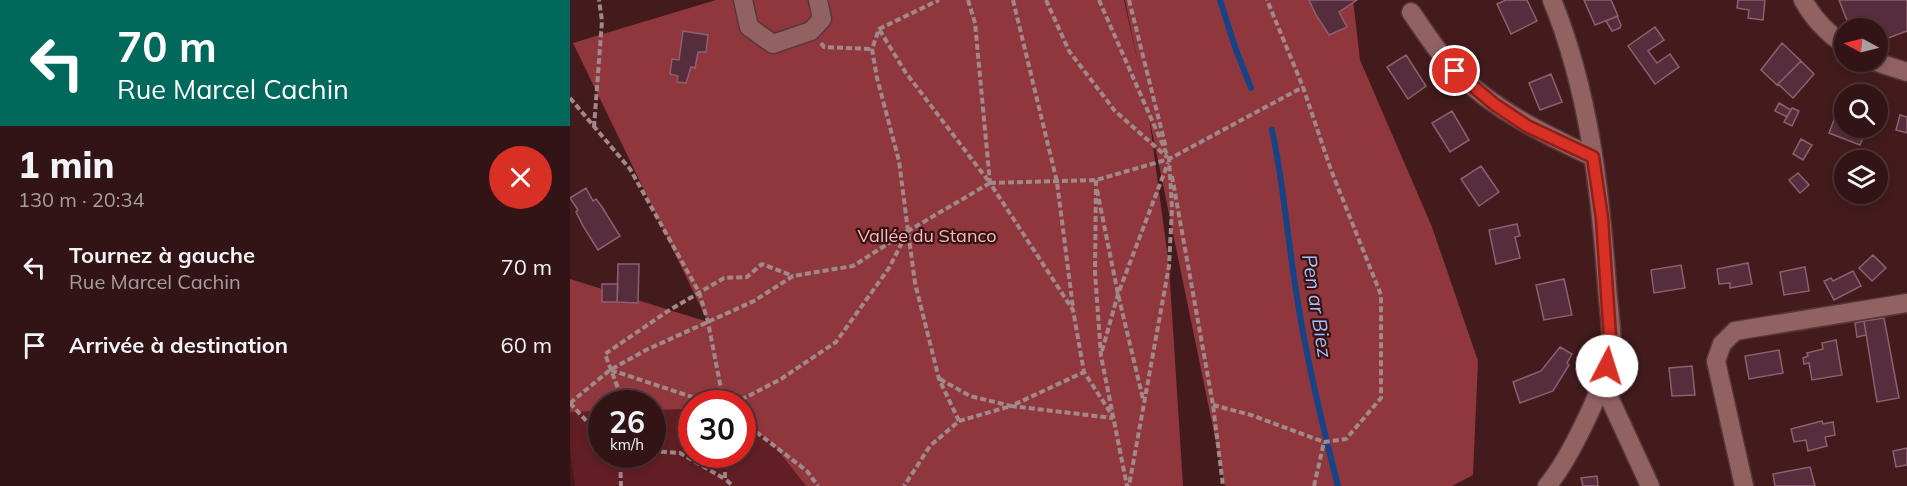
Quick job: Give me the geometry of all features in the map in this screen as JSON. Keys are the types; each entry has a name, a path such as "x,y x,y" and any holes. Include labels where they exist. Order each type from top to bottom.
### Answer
{"street":[{"path":"743,0 749,27 773,44 811,31 822,19 818,0"},
{"path":"1547,486 1572,446 1602,382 1611,352 1602,218 1593,157 1569,42 1552,0"},
{"path":"1803,0 1809,11 1834,37"},
{"path":"1411,12 1455,71 1494,104 1527,126 1593,157"},
{"path":"1888,66 1907,72"},
{"path":"1744,486 1716,361 1722,344 1728,337 1735,331 1907,303"},
{"path":"1602,382 1650,486"}],"path":[{"path":"594,127 602,21 599,0"},
{"path":"939,0 879,29 872,49 877,78 899,161 915,283 939,379 959,421"},
{"path":"968,0 975,23 990,183"},
{"path":"1013,0 1057,182 1073,310 1084,372 1114,418"},
{"path":"1046,0 1069,51 1115,111 1169,159"},
{"path":"1099,0 1169,159 1172,208 1169,266 1128,486"},
{"path":"1130,0 1169,159 1214,405 1223,486"},
{"path":"1214,405 1251,415 1327,442 1346,440 1381,398 1381,295 1331,170 1303,87 1267,0"},
{"path":"879,29 906,73 990,183 1073,310"},
{"path":"824,46 872,49"},
{"path":"588,423 570,403 610,370 646,350 754,301 793,276 853,266 990,183 1096,180 1169,159 1303,87"},
{"path":"570,98 630,169 699,292 708,322 721,390"},
{"path":"1101,356 1118,294 1169,159"},
{"path":"1096,180 1118,294 1144,403"},
{"path":"1096,180 1095,272 1101,356 1128,486"},
{"path":"756,392 781,379 836,342 889,268 908,231"},
{"path":"618,390 605,354 699,292 723,278 747,277 762,264 793,276"},
{"path":"610,370 678,392"},
{"path":"904,486 930,446 959,421 1011,406 1084,372"},
{"path":"939,379 970,396 1011,406 1114,418"},
{"path":"756,432 807,471 818,486"},
{"path":"1314,486 1327,442"},
{"path":"666,452 680,453 733,486"},
{"path":"620,468 621,486"},
{"path":"725,468 725,479"}],"shaded area":[{"path":"678,409 678,468 756,468 756,431 773,444 806,486 575,486 570,451 570,412 588,411 588,468 666,468 666,410"}],"green space":[{"name":"Vallée du Stanco","path":"716,0 1124,0 1148,109 1169,266 1183,486 806,486 773,444 756,431 756,390 678,390 678,409 666,410 666,390 588,390 588,411 570,412 570,279 708,322 573,43"},
{"path":"1125,0 1353,0 1360,60 1432,227 1478,361 1473,475 1452,486 1225,486"}],"building":[{"path":"1309,0 1357,0 1339,12 1347,27 1329,35"},
{"path":"1506,0 1527,0 1537,21 1511,34 1497,4"},
{"path":"1584,0 1611,0 1618,16 1595,25"},
{"path":"1738,0 1765,0 1763,20 1748,18 1749,10 1737,8"},
{"path":"1839,0 1907,0 1907,31 1888,38 1888,18 1846,18"},
{"path":"1617,16 1620,28 1612,31 1606,21"},
{"path":"1655,27 1664,40 1648,51 1657,63 1670,54 1679,67 1655,84 1628,46"},
{"path":"683,31 708,35 706,52 698,52 695,68 691,67 686,83 677,82 678,76 670,74 672,59 679,60"},
{"path":"1782,43 1801,61 1777,85 1761,70"},
{"path":"1406,55 1426,86 1408,99 1387,67"},
{"path":"1801,61 1814,74 1793,98 1778,84"},
{"path":"1551,74 1562,102 1540,110 1529,83"},
{"path":"1779,103 1791,110 1787,117 1775,111"},
{"path":"1792,108 1799,111 1792,126 1784,122"},
{"path":"1452,111 1469,140 1450,152 1432,123"},
{"path":"1900,115 1907,117 1907,133 1896,130"},
{"path":"1834,120 1834,135 1829,133"},
{"path":"1842,138 1863,138 1860,145"},
{"path":"1801,139 1812,145 1803,160 1793,154"},
{"path":"1481,166 1499,192 1479,206 1461,179"},
{"path":"1798,173 1809,185 1800,193 1789,180"},
{"path":"586,188 593,201 596,199 602,207 620,236 598,250 583,226 576,212 578,210 570,198"},
{"path":"1517,224 1520,236 1515,237 1520,258 1496,264 1489,230"},
{"path":"1873,255 1886,268 1872,281 1859,268"},
{"path":"1748,263 1752,284 1730,288 1730,283 1719,284 1717,269"},
{"path":"618,264 639,264 638,303 617,302"},
{"path":"1681,265 1685,288 1654,293 1651,270"},
{"path":"1805,267 1809,291 1784,295 1780,272"},
{"path":"1853,271 1861,286 1834,300 1824,281 1831,278 1833,281"},
{"path":"1564,279 1572,315 1544,320 1536,285"},
{"path":"602,284 618,284 617,302 602,302"},
{"path":"1884,318 1899,398 1877,402 1864,321"},
{"path":"1864,321 1866,335 1857,337 1855,323"},
{"path":"1836,340 1842,375 1812,380 1809,363 1804,364 1803,358 1808,356 1807,353 1823,349 1822,343"},
{"path":"1560,347 1572,354 1567,363 1569,365 1553,391 1520,403 1513,382 1541,371"},
{"path":"1779,350 1783,373 1749,379 1745,356"},
{"path":"1692,366 1695,395 1672,396 1669,368"},
{"path":"1822,421 1823,424 1833,422 1835,435 1825,437 1827,446 1808,451 1806,440 1794,442 1791,429"},
{"path":"1907,448 1907,465 1896,467 1893,451"},
{"path":"1810,467 1815,486 1775,486 1773,474"},
{"path":"1597,476 1598,486 1583,486 1581,478"}],"waterway":[{"name":"Pen ar Biez","path":"1220,0 1251,88"},
{"name":"Pen ar Biez","path":"1272,130 1304,335 1338,486"}],"route":[{"path":"1455,71 1494,104 1527,126 1593,157 1602,218 1611,352 1607,366"}]}
